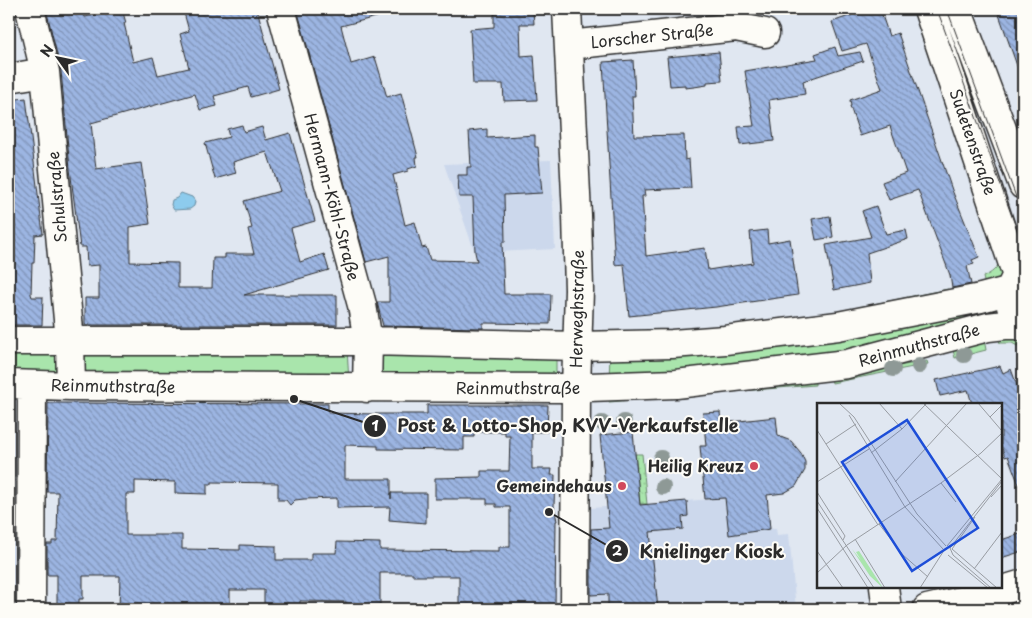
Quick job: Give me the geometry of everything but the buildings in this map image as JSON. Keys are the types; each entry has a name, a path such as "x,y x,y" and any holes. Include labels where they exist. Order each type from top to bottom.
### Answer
{"street":[{"name":"Schulstraße","path":"30,9 45,72 70,341 71,386"},
{"name":"Hermann-Köhl-Straße","path":"281,9 362,305 368,341 367,388"},
{"name":"Herweghstraße","path":"567,9 579,290 576,388 575,609"},
{"name":"Sudetenstraße","path":"928,9 1017,278 1010,305 1016,319 1022,326"},
{"name":"Sudetenstraße","path":"957,9 1023,185"},
{"name":"Lorscher Straße","path":"569,45 736,27 764,33"},
{"path":"9,78 45,72"},
{"name":"Reinmuthstraße","path":"9,341 368,341 577,346 672,344 725,340 838,326 981,298 1017,278"},
{"name":"Reinmuthstraße","path":"20,384 71,386 576,388 676,384 847,364 988,327 1022,326"},
{"path":"20,384 31,609"},
{"path":"927,609 987,595 1023,584"},
{"path":"884,588 887,609"}],"shaded area":[{"path":"551,160 555,249 475,253 444,164"},
{"path":"9,402 13,402 13,609 9,609"},
{"path":"726,498 729,535 776,528 777,535 789,534 796,609 591,609 591,508"}],"green space":[{"path":"1001,259 1003,274 997,283 986,290 983,277 994,270"},
{"path":"948,289 950,298 835,316 835,312"},
{"path":"977,308 981,323 897,346 609,380 610,355"},
{"path":"996,331 1023,338 1023,349 1012,343 1000,343"},
{"path":"984,339 986,350 955,358 952,346"},
{"path":"9,345 60,346 59,379 9,380"},
{"path":"347,349 349,382 80,379 81,350"},
{"path":"382,350 556,351 556,379 382,379"},
{"path":"927,361 928,364 832,383 831,378"},
{"path":"815,381 815,385 609,402 609,398"},
{"path":"635,454 642,454 647,504 640,504"}],"water":[{"path":"181,193 192,197 195,201 194,206 190,209 174,210 171,205 172,200"}],"tram line":[{"path":"937,9 1014,222 1023,241"},
{"path":"947,9 1023,216"}],"place":[{"name":"Post & Lotto-Shop, KVV-Verkaufstelle","path":"294,399"},
{"name":"Heilig Kreuz","path":"754,466"},
{"name":"Gemeindehaus","path":"622,486"},
{"name":"Knielinger Kiosk","path":"549,512"}]}
